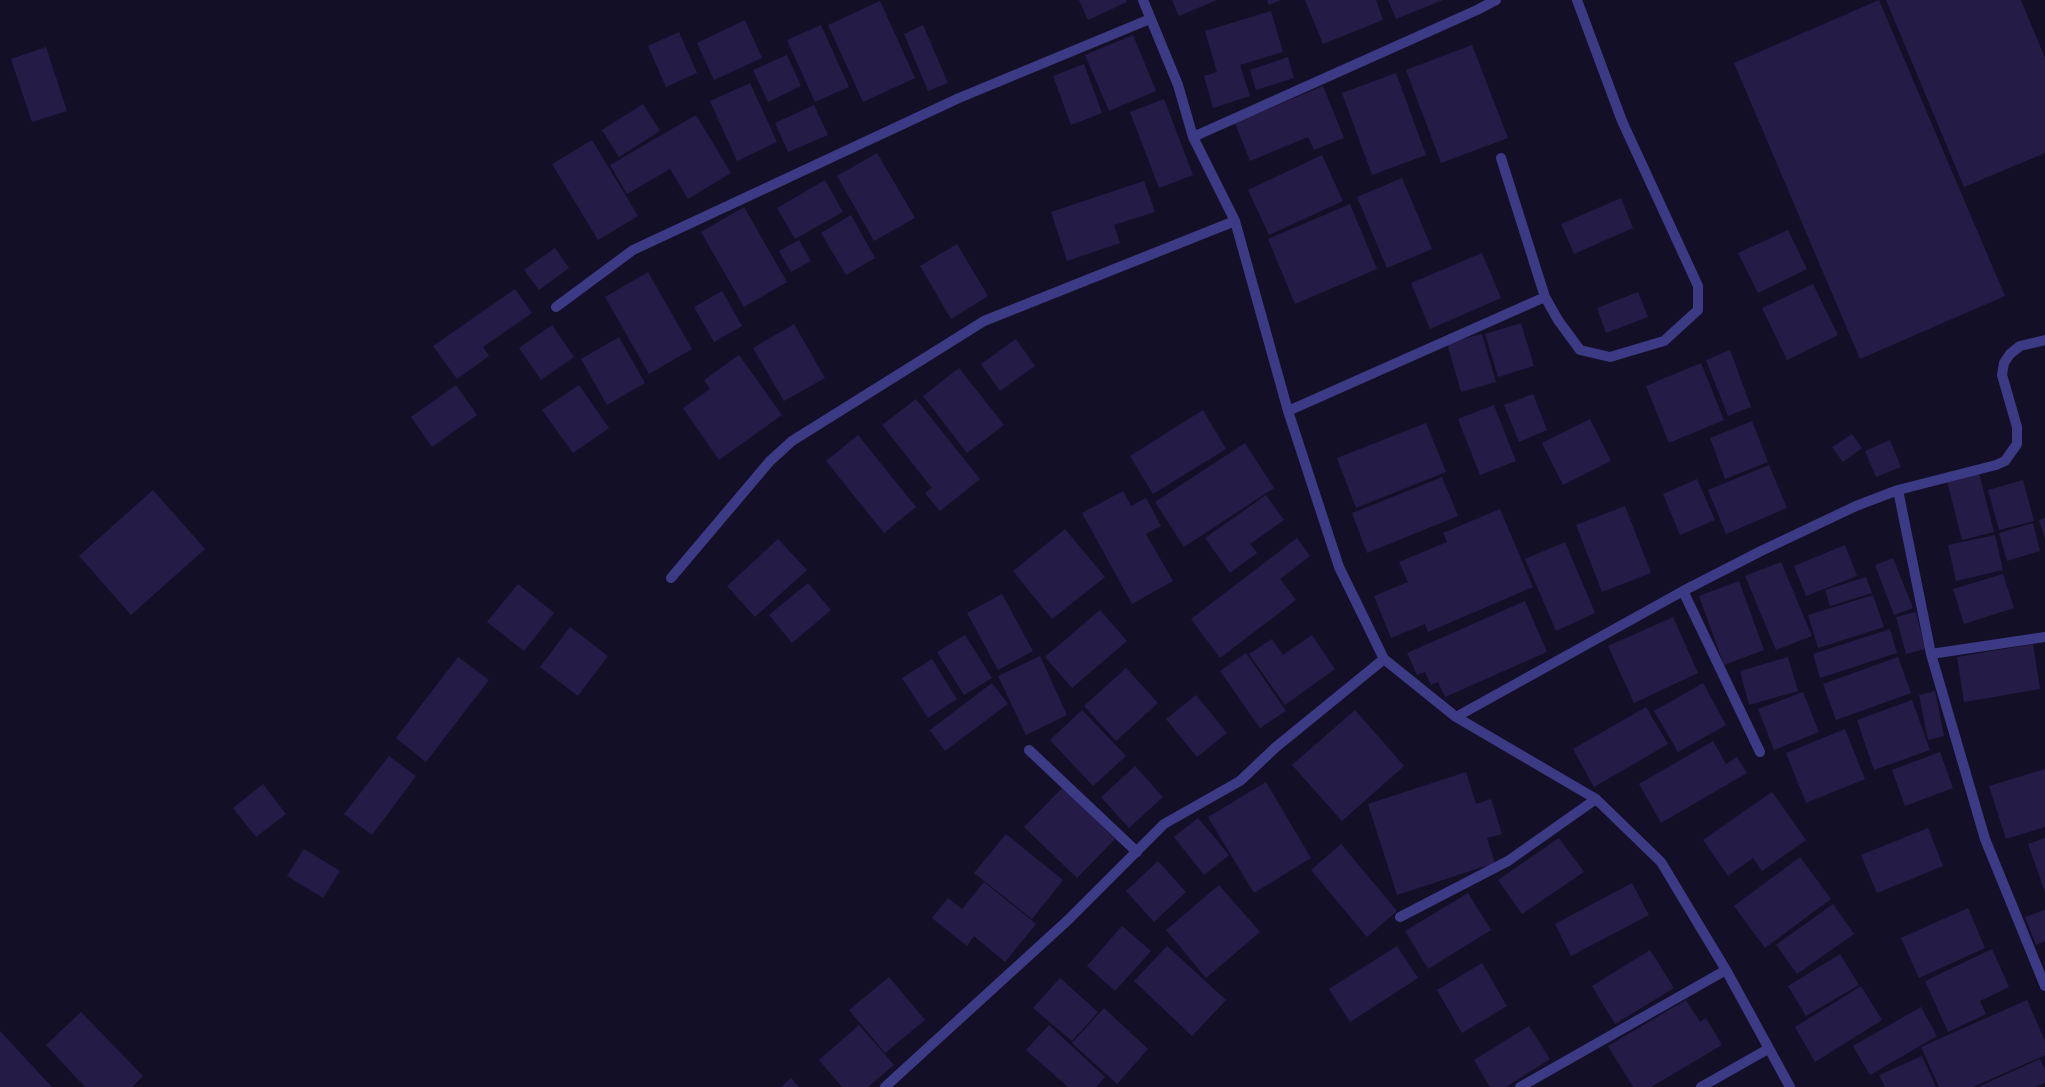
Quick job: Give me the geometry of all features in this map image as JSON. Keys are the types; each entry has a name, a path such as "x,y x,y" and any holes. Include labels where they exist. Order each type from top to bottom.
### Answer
{"street":[{"path":"1143,0 1178,85 1193,137 1235,221 1288,411 1339,567 1384,659 1456,718 1596,799 1661,862 1726,970 1790,1087"},
{"path":"1193,137 1477,10 1496,0"},
{"path":"1501,158 1545,297 1558,320 1580,350 1610,357 1664,341 1698,310 1698,286 1622,121 1577,0"},
{"path":"556,307 633,250 959,98 1150,19"},
{"path":"671,578 770,461 792,441 984,322 1235,221"},
{"path":"1288,411 1545,297"},
{"path":"1456,718 1683,591 1856,506 1898,490 1996,465 2005,461 2017,444 2017,426 2002,375 2004,363 2010,354 2020,346 2045,340"},
{"path":"1898,490 1931,654 1985,839 2045,986"},
{"path":"1683,591 1760,752"},
{"path":"1931,654 2045,637"},
{"path":"885,1087 1068,920 1164,824 1240,781 1276,747 1384,659"},
{"path":"1029,750 1137,852"},
{"path":"1400,917 1508,861 1596,799"},
{"path":"1520,1087 1726,970"},
{"path":"1701,1087 1768,1049"}],"building":[{"path":"1079,0 1126,0 1127,2 1088,20"},
{"path":"1172,0 1217,0 1179,16"},
{"path":"1267,0 1281,0 1269,5"},
{"path":"1305,0 1376,0 1383,20 1323,44"},
{"path":"1388,0 1443,0 1396,19"},
{"path":"1879,0 2005,296 1860,359 1734,63"},
{"path":"1886,0 2021,0 2045,58 2045,153 1964,187"},
{"path":"880,1 915,78 863,102 828,25"},
{"path":"1271,11 1283,52 1240,65 1250,96 1213,108 1204,76 1217,72 1205,31"},
{"path":"745,20 762,58 714,80 697,43"},
{"path":"821,25 849,87 815,102 787,40"},
{"path":"923,25 948,83 928,91 904,34"},
{"path":"679,32 697,73 666,87 648,46"},
{"path":"1133,35 1156,91 1109,111 1085,55"},
{"path":"1472,45 1508,138 1441,163 1406,70"},
{"path":"46,47 67,111 32,122 11,59"},
{"path":"787,55 801,86 768,102 753,70"},
{"path":"1288,57 1294,78 1256,90 1250,70"},
{"path":"1084,64 1102,113 1071,125 1053,76"},
{"path":"1396,73 1426,155 1372,175 1342,93"},
{"path":"750,83 777,142 737,161 710,101"},
{"path":"1323,86 1344,138 1314,150 1308,137 1250,161 1235,123"},
{"path":"1164,99 1193,175 1159,188 1130,112"},
{"path":"643,104 660,131 619,157 602,130"},
{"path":"814,105 828,135 788,152 775,123"},
{"path":"696,115 731,173 688,199 670,169 627,194 610,165"},
{"path":"592,140 638,216 598,240 552,164"},
{"path":"877,153 915,218 874,241 837,176"},
{"path":"1322,155 1343,201 1269,235 1248,190"},
{"path":"1402,178 1432,249 1387,268 1357,197"},
{"path":"825,180 843,212 795,239 777,208"},
{"path":"1144,181 1155,212 1114,225 1120,243 1067,261 1051,212"},
{"path":"1621,198 1633,228 1574,254 1561,224"},
{"path":"1350,204 1377,269 1295,304 1268,239"},
{"path":"744,207 787,282 744,307 701,232"},
{"path":"851,215 875,258 846,275 821,233"},
{"path":"1788,230 1807,269 1758,293 1738,253"},
{"path":"799,240 811,261 791,272 779,251"},
{"path":"957,244 988,296 951,319 920,266"},
{"path":"555,248 569,268 539,290 524,270"},
{"path":"1482,253 1501,298 1430,329 1411,283"},
{"path":"648,272 692,349 649,374 605,297"},
{"path":"1813,284 1838,335 1787,360 1762,308"},
{"path":"515,289 532,313 483,347 489,356 457,379 433,346"},
{"path":"722,291 742,326 714,342 694,307"},
{"path":"1638,292 1648,317 1606,333 1597,308"},
{"path":"1521,323 1534,366 1498,377 1485,334"},
{"path":"794,324 825,378 784,401 753,348"},
{"path":"552,325 574,357 541,380 519,348"},
{"path":"1482,334 1496,382 1461,392 1447,343"},
{"path":"619,337 645,383 607,405 581,359"},
{"path":"1016,339 1035,366 1000,391 981,364"},
{"path":"1730,350 1751,407 1728,416 1706,360"},
{"path":"739,355 782,415 719,460 683,408 710,389 704,380"},
{"path":"1701,363 1724,420 1669,443 1646,386"},
{"path":"959,368 1004,425 967,453 923,396"},
{"path":"456,385 477,415 432,447 411,417"},
{"path":"579,385 609,428 573,453 542,410"},
{"path":"1533,394 1547,430 1519,442 1504,405"},
{"path":"916,399 980,479 940,511 925,493 932,488 882,425"},
{"path":"1494,405 1516,461 1480,475 1458,419"},
{"path":"1203,410 1226,449 1153,494 1130,456"},
{"path":"1590,419 1611,461 1563,485 1542,443"},
{"path":"1752,421 1768,462 1725,479 1710,438"},
{"path":"1426,423 1446,472 1356,508 1337,458"},
{"path":"1852,434 1862,448 1843,462 1832,447"},
{"path":"858,435 916,507 884,533 826,461"},
{"path":"1890,440 1901,467 1876,477 1865,451"},
{"path":"1245,443 1274,488 1184,547 1155,502"},
{"path":"1769,465 1787,508 1726,534 1708,490"},
{"path":"1979,473 1994,532 1962,540 1947,481"},
{"path":"1442,477 1458,516 1367,553 1352,513"},
{"path":"1697,479 1715,520 1680,535 1663,494"},
{"path":"2023,480 2034,521 1999,530 1988,490"},
{"path":"153,490 205,549 131,615 79,556"},
{"path":"1123,491 1131,506 1146,498 1161,526 1146,534 1173,581 1132,604 1082,513"},
{"path":"1266,495 1284,520 1250,544 1257,553 1230,573 1205,538"},
{"path":"1625,506 1651,573 1602,592 1576,525"},
{"path":"1500,509 1533,587 1428,632 1425,624 1391,638 1374,596 1408,582 1399,562 1447,542 1443,533"},
{"path":"2045,518 2045,539 2039,520"},
{"path":"2033,523 2040,551 2007,561 1999,533"},
{"path":"1065,529 1105,577 1052,619 1013,571"},
{"path":"1995,535 2003,570 1956,581 1948,545"},
{"path":"1297,538 1310,556 1280,579 1296,600 1220,658 1191,619"},
{"path":"778,539 807,570 755,617 727,586"},
{"path":"1565,542 1595,613 1556,631 1525,559"},
{"path":"1845,545 1857,576 1806,596 1794,566"},
{"path":"1893,558 1913,608 1894,615 1875,565"},
{"path":"1781,562 1812,636 1776,650 1745,576"},
{"path":"2003,574 2014,608 1964,624 1953,589"},
{"path":"1866,577 1872,593 1830,606 1825,590"},
{"path":"1739,581 1764,650 1724,665 1699,596"},
{"path":"808,583 831,610 792,643 769,615"},
{"path":"518,584 554,613 524,651 487,622"},
{"path":"1002,594 1033,651 998,670 967,613"},
{"path":"1873,595 1884,627 1818,648 1808,615"},
{"path":"1525,601 1547,652 1445,697 1438,682 1431,685 1425,672 1417,675 1407,653"},
{"path":"1100,610 1127,641 1072,688 1045,657"},
{"path":"1916,612 1925,649 1906,654 1896,617"},
{"path":"1673,617 1698,673 1634,703 1608,646"},
{"path":"570,627 608,656 578,696 540,667"},
{"path":"1890,629 1897,653 1820,678 1813,654"},
{"path":"965,635 992,678 964,695 937,652"},
{"path":"1312,635 1335,669 1285,705 1249,654 1272,639 1283,655"},
{"path":"2033,644 2040,689 1964,702 1957,657"},
{"path":"1246,653 1286,711 1260,728 1220,671"},
{"path":"1040,656 1067,715 1026,735 998,676"},
{"path":"458,657 489,680 426,762 396,738"},
{"path":"1788,657 1798,691 1749,705 1740,671"},
{"path":"1898,657 1911,693 1836,720 1823,684"},
{"path":"932,659 957,699 928,718 902,678"},
{"path":"1126,668 1158,703 1116,741 1084,706"},
{"path":"992,683 1008,704 945,751 930,730"},
{"path":"1703,683 1726,725 1678,752 1654,711"},
{"path":"1935,691 1944,736 1928,740 1919,695"},
{"path":"1803,692 1819,732 1774,750 1758,709"},
{"path":"1196,695 1227,733 1197,757 1166,719"},
{"path":"1912,700 1930,750 1874,770 1857,720"},
{"path":"1646,707 1668,744 1594,787 1573,749"},
{"path":"1082,710 1126,756 1093,786 1050,740"},
{"path":"1355,710 1404,766 1342,821 1292,765"},
{"path":"1845,729 1865,779 1806,803 1786,753"},
{"path":"1713,741 1726,764 1737,757 1747,773 1661,823 1639,784"},
{"path":"1940,752 1953,788 1905,806 1892,770"},
{"path":"389,756 416,776 372,835 344,814"},
{"path":"1135,766 1163,797 1129,828 1101,797"},
{"path":"2045,769 2045,827 2006,839 1989,786"},
{"path":"1466,772 1476,804 1491,799 1502,834 1487,838 1495,863 1397,895 1368,804"},
{"path":"1266,782 1311,858 1254,893 1208,817"},
{"path":"263,784 286,814 256,837 233,808"},
{"path":"1062,788 1115,839 1077,878 1024,827"},
{"path":"1772,792 1806,840 1762,871 1753,858 1728,876 1703,840"},
{"path":"1198,818 1229,855 1204,875 1174,837"},
{"path":"1928,828 1943,866 1877,893 1861,855"},
{"path":"1006,834 1063,880 1032,919 974,873"},
{"path":"1559,838 1584,872 1522,914 1498,880"},
{"path":"2045,838 2045,892 2028,844"},
{"path":"1341,844 1397,911 1367,937 1311,870"},
{"path":"304,849 340,871 323,898 287,876"},
{"path":"1800,857 1831,899 1765,948 1734,906"},
{"path":"1158,861 1186,892 1154,922 1126,891"},
{"path":"984,882 1036,924 1005,962 974,936 967,946 932,918 948,898 962,909"},
{"path":"1632,883 1649,915 1571,956 1555,924"},
{"path":"1219,885 1260,932 1206,978 1166,930"},
{"path":"1468,893 1491,930 1428,969 1405,931"},
{"path":"1833,904 1854,934 1797,974 1776,945"},
{"path":"1968,908 1985,948 1919,978 1901,938"},
{"path":"2045,910 2045,941 2036,945 2025,917"},
{"path":"1122,926 1151,951 1115,991 1087,966"},
{"path":"1167,946 1226,1000 1192,1036 1134,981"},
{"path":"1397,946 1418,978 1350,1022 1329,989"},
{"path":"1992,949 2009,987 1980,1001 1986,1014 1948,1032 1925,981"},
{"path":"1650,950 1674,988 1615,1024 1592,986"},
{"path":"1840,954 1859,985 1806,1016 1788,986"},
{"path":"1482,963 1507,1006 1462,1033 1437,990"},
{"path":"889,977 925,1020 885,1053 849,1010"},
{"path":"1060,978 1098,1012 1072,1041 1033,1008"},
{"path":"1861,986 1882,1020 1815,1062 1795,1027"},
{"path":"1686,1000 1700,1022 1706,1018 1722,1045 1651,1087 1633,1087 1608,1046"},
{"path":"2027,1000 2045,1041 2045,1055 1973,1087 1939,1087 1921,1047"},
{"path":"1921,1007 1937,1036 1870,1075 1853,1046"},
{"path":"1104,1008 1148,1049 1117,1084 1072,1043"},
{"path":"81,1012 143,1076 132,1087 85,1087 46,1045"},
{"path":"859,1025 894,1065 868,1087 842,1087 819,1060"},
{"path":"1049,1025 1105,1077 1096,1087 1068,1087 1026,1050"},
{"path":"1529,1026 1550,1059 1506,1087 1490,1087 1474,1060"},
{"path":"0,1031 52,1087 0,1087"},
{"path":"1922,1056 1936,1087 1885,1087 1879,1075"},
{"path":"2040,1059 2045,1070 2045,1083 2035,1087 1978,1087"},
{"path":"791,1078 799,1087 781,1087"}]}
